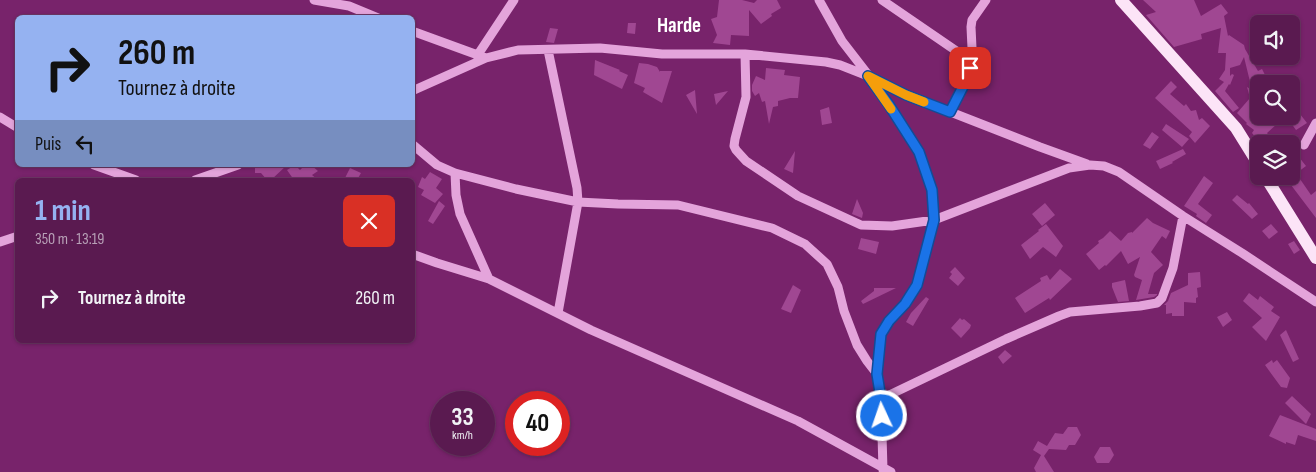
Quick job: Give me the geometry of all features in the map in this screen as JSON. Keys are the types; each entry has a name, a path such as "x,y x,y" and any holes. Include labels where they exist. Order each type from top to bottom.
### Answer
{"main road":[{"path":"1121,0 1236,128 1250,151"},
{"path":"1271,185 1316,258"}],"street":[{"path":"314,0 351,3 373,15"},
{"path":"482,57 514,0"},
{"path":"819,0 842,41 889,105 919,152 932,190 934,220 917,285 905,304 889,321 881,334 877,374 881,399 883,469"},
{"path":"882,0 971,61"},
{"path":"950,112 969,75 972,48 970,27 972,20 986,0"},
{"path":"415,32 482,57"},
{"path":"415,90 482,57 518,50 600,48 662,54 746,54 826,62 840,65 868,76 906,95 1090,165"},
{"path":"548,50 577,188 578,202 558,313"},
{"path":"746,54 746,97 734,146 736,150 746,161 798,196 860,226 892,226 934,220 1069,168 1090,165 1104,166 1119,172 1316,302"},
{"path":"0,117 15,126"},
{"path":"1304,145 1316,123"},
{"path":"415,147 437,165 456,173 516,189 578,202 678,205 772,228 805,244 827,264 838,287 844,311 857,345 877,374"},
{"path":"100,167 130,178"},
{"path":"201,178 232,167"},
{"path":"456,173 456,196 460,214 490,279"},
{"path":"881,399 1006,339 1070,312 1157,303 1162,298 1173,268 1183,216"},
{"path":"0,242 15,237"},
{"path":"415,255 490,279 591,330 798,421 891,472"}],"building":[{"path":"719,0 742,0 754,3 757,0 777,0 781,8 771,14 772,16 761,24 749,10 749,36 731,35 730,45 713,43 717,35 711,19 717,17"},
{"path":"1143,0 1194,0 1201,16 1221,4 1228,13 1224,16 1228,36 1244,45 1250,57 1250,65 1254,65 1258,71 1262,69 1265,75 1250,75 1250,82 1244,57 1240,65 1230,68 1230,76 1234,75 1225,91 1239,108 1233,112 1215,91 1224,82 1219,79 1225,70 1226,53 1218,53 1221,28 1201,34 1202,39 1174,47 1146,15 1156,12"},
{"path":"628,23 636,23 635,34 627,33"},
{"path":"550,28 558,29 554,43 546,42"},
{"path":"595,60 628,75 622,89 594,75"},
{"path":"639,63 657,67 660,72 672,71 662,103 643,92 645,88 634,83"},
{"path":"766,68 785,70 784,75 800,77 798,98 778,101 778,106 773,107 769,124 765,101 762,102 759,93 755,96 752,91 752,85 756,76 765,80"},
{"path":"1171,81 1177,87 1170,94 1184,106 1186,104 1191,111 1196,110 1199,120 1202,118 1210,126 1195,143 1189,136 1192,132 1155,98"},
{"path":"695,90 697,114 686,95"},
{"path":"728,91 716,105 714,94"},
{"path":"1250,98 1250,125 1276,125 1267,133 1268,135 1254,135 1252,133 1254,130 1237,113"},
{"path":"829,107 832,123 822,125 820,110"},
{"path":"1300,114 1307,123 1296,130 1292,125 1300,125"},
{"path":"1166,124 1189,139 1182,147 1162,130"},
{"path":"1152,132 1159,137 1150,149 1143,145"},
{"path":"1183,149 1186,154 1160,169 1156,161"},
{"path":"795,151 793,173 784,169"},
{"path":"1300,158 1306,166 1300,170"},
{"path":"255,167 285,167 273,178 265,178 261,173 255,173"},
{"path":"292,167 297,167 300,170 303,167 313,167 318,171 312,175 316,178 293,178 287,170"},
{"path":"350,168 361,173 358,178 345,178"},
{"path":"430,172 442,179 436,188 443,194 435,203 421,195 424,190 418,187 422,177 425,179"},
{"path":"1204,176 1213,183 1198,204 1212,215 1206,223 1196,216 1197,214 1184,206"},
{"path":"1300,179 1311,195 1316,191 1316,218 1291,185 1300,185"},
{"path":"1237,195 1249,203 1258,214 1252,219 1232,200"},
{"path":"857,199 863,213 862,218 852,214"},
{"path":"439,201 445,206 433,224 428,221"},
{"path":"1045,203 1055,215 1042,226 1032,214"},
{"path":"1147,218 1170,231 1166,239 1162,236 1151,252 1163,265 1154,273 1148,294 1157,295 1136,300 1142,280 1134,275 1140,257 1128,264 1121,251 1106,266 1099,270 1086,254 1110,231 1121,241"},
{"path":"1046,224 1063,246 1056,257 1043,247 1030,259 1021,245"},
{"path":"1271,224 1278,232 1269,239 1262,231"},
{"path":"861,238 879,242 876,254 858,249"},
{"path":"1294,241 1300,250 1294,254 1288,244"},
{"path":"955,267 965,278 958,286 949,278 952,274 950,272"},
{"path":"1060,269 1072,279 1050,300 1049,298 1025,313 1015,298 1041,281 1040,278 1047,275 1050,280"},
{"path":"1200,272 1201,287 1197,288 1198,297 1196,298 1196,303 1184,302 1184,316 1172,316 1172,313 1166,314 1166,305 1164,305 1171,293 1188,285 1188,273"},
{"path":"1125,280 1129,301 1118,302 1112,283"},
{"path":"793,285 801,290 791,313 781,309"},
{"path":"874,288 896,288 863,304 861,301 874,291"},
{"path":"1249,293 1258,300 1260,296 1274,307 1271,311 1280,317 1266,341 1252,327 1262,318 1243,301"},
{"path":"926,297 929,299 913,326 906,322 911,313"},
{"path":"1227,312 1232,320 1223,327 1217,317"},
{"path":"960,318 971,325 961,338 951,328"},
{"path":"1286,330 1299,359 1293,362 1280,335"},
{"path":"1005,350 1012,356 1003,364 998,357"},
{"path":"1272,360 1273,363 1277,360 1290,378 1287,388 1281,387 1265,365"},
{"path":"1292,396 1311,414 1306,424 1285,403"},
{"path":"1280,415 1316,429 1316,441 1298,435 1295,445 1286,442 1286,444 1269,436"},
{"path":"1068,427 1077,427 1081,435 1075,445 1069,445 1066,450 1049,449 1044,456 1054,472 1036,472 1034,468 1041,455 1033,450 1038,441 1047,446 1055,433 1063,434"},
{"path":"1100,447 1110,447 1114,455 1109,463 1097,463 1094,457"}],"slow traffic":[{"path":"891,109 868,76 924,102"}],"district":[{"name":"Harde","path":"679,25"}],"route":[{"path":"882,416 877,374 881,334 889,321 905,304 917,285 934,220 932,190 919,152 876,85 868,76 906,95 950,112 969,75 970,68"}]}
